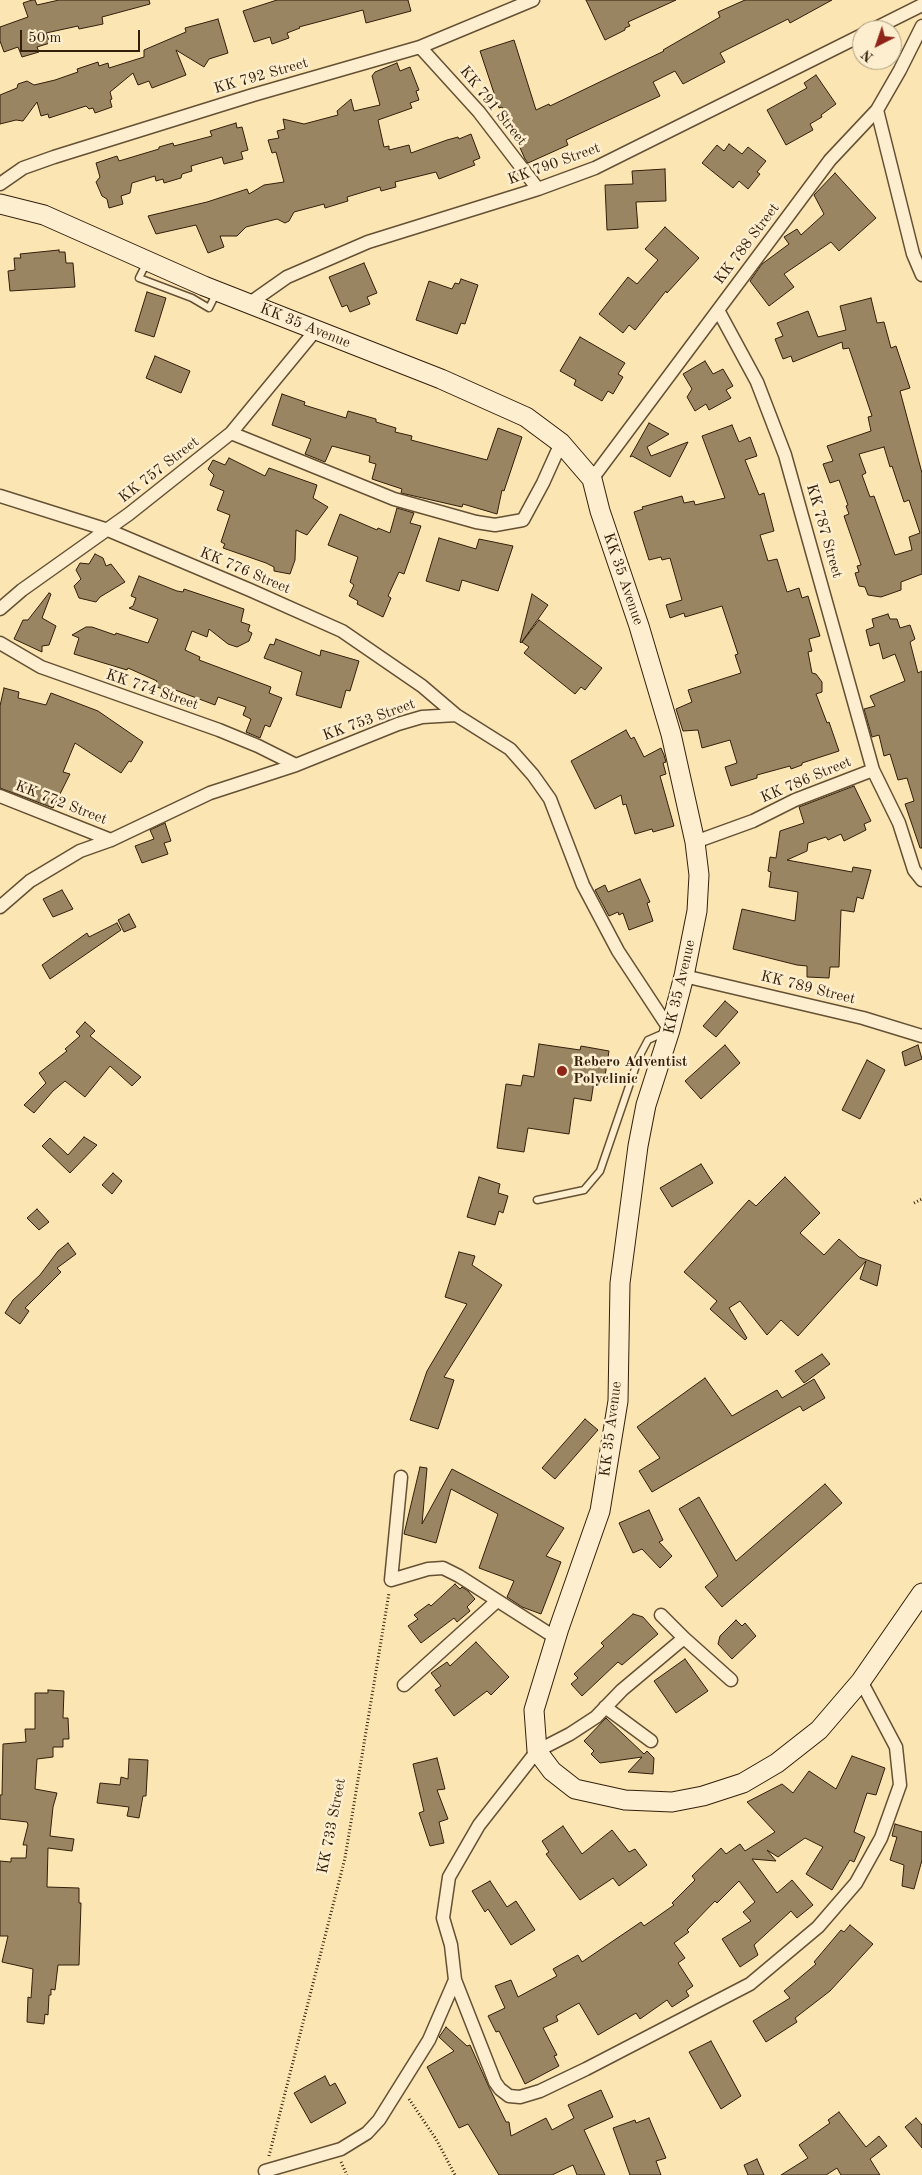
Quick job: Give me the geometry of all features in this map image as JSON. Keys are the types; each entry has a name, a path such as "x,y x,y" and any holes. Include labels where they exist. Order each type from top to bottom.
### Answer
{"main road":[{"name":"KK 35 Avenue","path":"0,204 44,215 147,262 315,331 441,379 526,416 561,443 592,479 600,511 639,626 671,734 695,842 699,875 697,911 684,976 670,1030 646,1105 638,1146 620,1283 618,1401 600,1511 556,1638 534,1710 537,1751"},
{"path":"537,1751 552,1771 575,1789 625,1800 672,1802 703,1796 742,1783 777,1763 819,1730 861,1681 922,1593"}],"street":[{"name":"KK 792 Street","path":"0,184 23,168 54,157 253,94 420,47 514,5 533,0"},
{"path":"892,20 922,5"},
{"name":"KK 788 Street","path":"592,479 830,160 877,110 922,26"},
{"name":"KK 790 Street","path":"250,303 287,277 368,242 538,189 595,168 852,40"},
{"name":"KK 791 Street","path":"420,47 480,112 538,189"},
{"path":"877,110 913,254 922,275"},
{"name":"KK 787 Street","path":"718,310 757,382 786,455 872,770"},
{"name":"KK 757 Street","path":"0,609 22,590 108,530 232,433 315,331"},
{"path":"232,433 394,499 476,522 495,525 523,520 543,483 561,443"},
{"name":"KK 776 Street","path":"0,496 108,530 342,631 422,686 456,716"},
{"name":"KK 774 Street","path":"0,643 41,667 219,730 258,746 296,765"},
{"path":"456,716 510,749 550,799 583,884 614,943 670,1030"},
{"name":"KK 753 Street","path":"0,907 30,881 80,851 111,840 210,793 296,765 398,724 422,717 456,716"},
{"name":"KK 786 Street","path":"695,842 753,821 795,800 872,770 899,823 914,870 922,880"},
{"name":"KK 772 Street","path":"0,796 111,840"},
{"name":"KK 789 Street","path":"684,976 863,1018 922,1036"},
{"path":"400,1476 391,1580 428,1569 442,1568 556,1638"},
{"path":"404,1685 497,1601"},
{"path":"661,1615 731,1680"},
{"path":"684,1638 622,1690 596,1717 570,1734 537,1751 479,1825 450,1877 443,1918 451,1945 456,1980 495,2082 509,2096 520,2097 540,2091 586,2070 750,1984 818,1927 856,1883 881,1838 900,1786 896,1747 861,1681"},
{"path":"605,1707 651,1741"},
{"path":"266,2171 341,2150 367,2133 379,2120 429,2040 456,1980"}],"lane":[{"path":"537,1200 584,1190 600,1171 639,1057 648,1040 670,1030"}],"path":[{"path":"914,1202 922,1199"},
{"name":"KK 733 Street","path":"266,2171 345,1858 391,1580"},
{"path":"400,2086 436,2139 456,2175"}],"building":[{"path":"35,0 37,5 59,0 149,0 150,4 102,17 103,24 79,29 78,26 46,33 50,43 37,47 39,52 22,57 18,47 4,52 0,41 0,27 28,17 23,3"},
{"path":"277,0 408,0 411,11 366,23 363,10 299,27 287,33 289,38 272,44 270,37 254,42 243,11"},
{"path":"586,0 676,0 628,22 630,26 625,28 625,30 605,40"},
{"path":"745,0 832,0 790,23 788,19 720,53 725,62 683,84 675,71 653,82 660,96 566,140 568,145 528,163 525,159 502,107 499,108 480,51 514,40 536,110 549,104 550,106 664,51 720,17 718,12"},
{"path":"218,19 228,53 209,59 204,67 176,50 186,75 152,88 149,81 138,85 133,73 110,92 112,107 95,113 93,108 89,109 86,106 49,118 48,114 41,116 37,102 23,121 16,120 0,124 0,95 17,88 18,84 27,81 34,85 55,80 78,72 77,69 98,62 99,66 108,63 109,68 144,57 144,50 186,32 185,28"},
{"path":"397,63 400,71 410,67 419,90 416,91 419,100 410,103 412,108 378,120 384,147 389,146 389,150 409,145 411,153 447,140 458,137 459,139 471,134 480,158 473,161 475,165 439,179 436,172 395,182 396,187 381,191 380,187 347,197 348,201 325,208 324,204 294,212 289,221 285,223 277,219 246,227 237,236 220,236 224,247 208,253 196,225 156,234 148,216 207,202 247,189 249,194 264,185 284,182 276,152 272,153 268,140 279,138 277,131 285,129 283,119 304,124 338,115 337,111 351,99 354,111 380,105 372,76 375,72"},
{"path":"816,75 836,104 821,115 822,117 810,124 813,130 786,145 767,110 807,88 804,83"},
{"path":"236,123 237,128 242,127 248,150 241,152 243,159 224,164 222,157 191,166 192,171 182,174 181,178 164,183 163,179 156,181 155,176 132,183 130,193 121,196 123,204 109,208 107,199 102,196 96,182 100,177 96,163 117,156 119,161 173,143 174,146 212,136 210,131"},
{"path":"729,144 742,154 748,147 766,161 757,172 760,174 748,189 739,181 733,188 702,163 717,145 724,151"},
{"path":"665,169 666,201 636,202 638,228 607,230 605,185 633,184 632,171"},
{"path":"835,173 876,218 839,251 831,242 784,274 794,287 769,306 750,281 762,264 789,244 784,237 797,229 801,235 824,214 814,195"},
{"path":"665,227 699,258 667,293 666,291 635,330 629,325 623,333 599,314 628,277 637,284 658,260 645,249"},
{"path":"59,250 59,252 65,252 66,263 73,263 75,287 10,291 8,271 15,270 14,258 21,258 20,254"},
{"path":"364,263 377,293 367,297 370,304 350,312 347,305 342,307 329,277"},
{"path":"461,279 478,285 465,324 461,323 457,334 416,320 429,281 452,289 455,283 459,284"},
{"path":"147,292 166,298 154,337 135,331"},
{"path":"871,298 877,323 884,322 891,348 896,346 910,388 900,391 922,473 922,574 901,582 901,590 881,597 868,595 865,587 859,586 855,573 859,572 857,566 861,565 844,516 849,514 846,506 848,505 839,480 830,483 823,464 833,461 827,446 871,431 868,417 872,416 849,348 843,349 842,342 793,362 791,356 783,359 775,339 783,336 777,323 808,311 818,337 846,330 840,306","holes":["884,447 890,467 892,466 904,502 909,500 920,533 909,537 912,550 895,555 874,496 870,497 862,475 866,473 859,454"]},
{"path":"580,337 625,363 618,374 623,377 613,394 608,391 602,401 574,385 576,380 560,371"},
{"path":"155,356 190,371 181,393 146,378"},
{"path":"705,361 713,374 723,369 733,386 726,390 731,398 709,410 706,404 695,411 687,397 692,389 683,374"},
{"path":"282,394 305,402 304,405 346,418 348,411 376,419 376,422 396,428 395,432 412,436 411,440 487,460 498,428 522,437 504,491 502,490 497,514 463,504 462,507 401,493 402,489 372,479 376,464 369,462 370,456 332,446 325,462 305,454 311,439 272,425"},
{"path":"649,423 669,434 647,447 651,456 688,442 670,477 632,456 630,457"},
{"path":"732,425 739,442 750,437 757,456 745,460 759,495 764,493 774,531 760,535 768,561 777,559 787,592 799,588 802,598 808,596 820,636 809,639 812,651 808,652 812,673 816,674 822,682 822,692 816,694 827,723 829,722 839,751 802,763 802,765 791,769 790,766 757,775 757,778 731,786 725,767 737,763 730,740 702,748 698,730 683,731 676,709 692,702 688,690 741,673 735,655 738,654 722,606 685,617 684,613 670,618 666,605 682,600 670,558 662,560 661,557 649,560 634,512 643,509 642,507 682,496 684,503 694,501 695,505 725,498 702,436"},
{"path":"229,458 265,476 269,468 317,485 313,498 328,507 307,535 296,530 295,560 290,574 274,571 274,567 266,563 223,548 225,544 221,542 230,515 217,510 224,491 210,485 214,475 208,469 213,460 225,465"},
{"path":"397,508 414,513 410,523 421,526 404,574 399,572 388,596 391,598 383,617 357,604 358,601 349,596 354,585 350,582 358,557 328,545 340,514 377,530 378,528 390,533"},
{"path":"439,538 476,549 479,539 513,546 498,591 462,580 459,591 426,581"},
{"path":"95,554 103,558 106,566 111,564 125,582 100,597 96,602 79,598 74,586 81,579 76,570 80,563 89,564"},
{"path":"139,576 177,591 183,592 184,589 244,609 241,622 250,625 248,631 252,633 249,641 237,647 228,644 209,629 207,637 192,631 185,650 200,657 199,660 271,687 269,693 282,698 270,727 265,725 260,738 246,732 251,719 243,715 246,707 218,697 215,705 170,688 169,692 155,686 157,681 128,668 127,670 74,654 79,638 72,635 86,627 92,627 115,635 116,633 148,643 158,619 129,608 133,606 136,598 131,596"},
{"path":"49,593 51,594 42,618 56,626 49,645 42,646 42,652 14,639 23,620 28,620"},
{"path":"532,594 548,605 521,643 520,642"},
{"path":"888,614 890,619 897,619 900,628 910,625 915,639 910,642 918,673 922,671 922,848 920,848 905,804 914,801 907,778 898,780 890,754 884,756 879,735 872,737 864,709 875,706 870,696 905,681 895,654 883,659 879,643 870,646 866,630 874,627 872,619"},
{"path":"539,620 602,668 585,690 581,687 575,694 524,653 529,647 522,642"},
{"path":"276,639 320,656 321,650 359,661 350,691 346,690 341,708 296,695 302,672 264,658 270,644 274,645"},
{"path":"4,688 19,692 18,698 46,705 51,693 98,711 143,742 131,762 129,761 121,773 75,743 63,772 70,774 53,808 0,788 0,706"},
{"path":"626,730 631,739 634,737 644,757 661,748 666,762 663,763 666,774 660,776 674,826 653,832 652,829 635,834 626,804 623,805 621,795 595,809 571,761"},
{"path":"854,786 871,821 864,824 866,830 844,841 841,834 828,840 826,837 808,843 807,851 787,860 852,872 853,867 871,870 863,899 857,897 854,912 841,910 839,967 830,967 829,978 807,977 807,966 733,949 742,909 795,921 798,892 769,887 771,872 768,871 770,857 776,858 780,831 804,823 799,807"},
{"path":"165,823 171,841 164,843 168,854 142,863 135,846 154,839 150,830"},
{"path":"640,879 650,902 647,903 653,921 629,930 623,913 619,915 618,912 609,916 595,890 605,885 608,892"},
{"path":"62,890 73,909 53,917 43,899"},
{"path":"129,914 136,927 124,932 118,920"},
{"path":"117,923 121,930 50,979 42,965 87,933 89,937"},
{"path":"725,1001 738,1012 716,1037 703,1026"},
{"path":"85,1022 95,1031 90,1036 141,1077 132,1086 110,1066 85,1097 65,1081 53,1091 34,1113 24,1105 46,1083 39,1073 67,1051 65,1049 80,1036 76,1032"},
{"path":"539,1044 580,1050 581,1046 609,1051 605,1076 595,1075 591,1101 574,1098 569,1134 528,1128 524,1152 497,1148 506,1084 521,1086 523,1075 534,1077"},
{"path":"725,1045 740,1063 701,1099 685,1081"},
{"path":"918,1045 922,1059 905,1066 902,1052"},
{"path":"867,1060 885,1070 860,1119 842,1110"},
{"path":"84,1137 97,1145 70,1173 42,1146 50,1138 68,1155"},
{"path":"701,1164 713,1183 672,1207 660,1188"},
{"path":"113,1173 122,1181 112,1194 102,1185"},
{"path":"479,1177 500,1184 498,1193 508,1196 503,1213 499,1211 495,1225 467,1217"},
{"path":"785,1177 820,1213 800,1233 824,1255 839,1239 859,1257 881,1265 877,1286 860,1279 866,1261 798,1336 781,1320 767,1335 740,1301 729,1308 747,1338 745,1340 710,1309 717,1301 684,1272 749,1200 756,1206"},
{"path":"37,1209 49,1222 39,1230 27,1218"},
{"path":"68,1243 76,1254 57,1268 61,1272 25,1308 29,1311 20,1324 5,1313 13,1300 40,1275 58,1251"},
{"path":"459,1252 475,1256 472,1265 502,1285 444,1377 454,1380 438,1429 410,1420 427,1371 467,1304 445,1297"},
{"path":"822,1354 830,1364 804,1383 795,1371"},
{"path":"705,1378 732,1416 777,1390 782,1398 814,1379 825,1398 803,1411 800,1406 652,1492 639,1471 660,1458 637,1427"},
{"path":"585,1419 598,1430 555,1479 542,1468"},
{"path":"420,1467 427,1468 422,1524 452,1469 564,1528 546,1556 561,1562 541,1614 522,1607 507,1597 514,1581 479,1568 498,1514 451,1489 436,1543 404,1534"},
{"path":"825,1484 842,1503 722,1607 705,1587 718,1576 679,1509 699,1497 736,1561"},
{"path":"649,1510 663,1540 659,1542 672,1556 660,1568 642,1549 633,1553 619,1523"},
{"path":"455,1584 460,1589 462,1587 468,1591 475,1599 467,1607 470,1611 457,1622 454,1618 421,1643 408,1626 418,1619 414,1615 429,1604 431,1606"},
{"path":"633,1614 643,1617 658,1634 622,1665 618,1662 582,1696 571,1684 578,1678 574,1674 604,1646 601,1643"},
{"path":"736,1620 742,1626 745,1623 756,1636 732,1659 718,1644 720,1636"},
{"path":"476,1642 509,1677 491,1695 487,1691 454,1716 435,1690 441,1686 431,1673 447,1662 450,1666"},
{"path":"685,1659 708,1691 676,1713 654,1681"},
{"path":"48,1690 64,1691 63,1718 68,1718 69,1739 63,1739 63,1747 53,1747 53,1757 37,1759 35,1789 57,1793 53,1807 50,1836 74,1839 72,1851 48,1848 47,1887 79,1888 79,1903 81,1903 79,1965 58,1965 55,1990 51,1989 51,1995 49,1995 48,2015 45,2014 44,2024 27,2022 28,1997 31,1998 33,1969 2,1962 8,1936 0,1936 0,1861 11,1862 11,1858 26,1858 27,1845 23,1845 28,1825 27,1822 0,1819 0,1795 2,1795 3,1744 26,1742 25,1729 35,1729 35,1693 48,1693"},
{"path":"606,1718 644,1754 647,1751 654,1758 653,1774 628,1772 642,1757 600,1763 591,1754 594,1751 584,1741"},
{"path":"852,1756 885,1768 876,1795 867,1793 854,1832 865,1837 854,1862 850,1860 832,1890 806,1874 823,1847 805,1838 778,1857 767,1850 776,1861 752,1859 777,1893 792,1880 813,1905 797,1918 791,1911 754,1945 758,1955 740,1967 722,1939 751,1921 743,1912 755,1902 739,1881 717,1903 715,1901 687,1930 689,1932 674,1943 685,1958 678,1963 693,1986 686,1991 689,1996 672,2007 667,2000 640,2019 636,2013 598,2035 579,2003 556,2016 558,2021 543,2028 557,2055 554,2056 559,2066 525,2084 499,2031 496,2032 488,2016 505,2008 495,1986 511,1980 518,1997 557,1976 553,1969 578,1955 582,1962 641,1922 644,1926 674,1905 672,1903 695,1880 692,1876 721,1848 726,1854 740,1844 745,1851 775,1832 747,1802 782,1784 793,1793 809,1771 836,1789"},
{"path":"437,1758 445,1789 437,1790 448,1819 439,1822 444,1843 430,1846 419,1813 424,1811 413,1764"},
{"path":"129,1759 148,1760 146,1796 143,1796 139,1818 127,1816 129,1807 97,1803 100,1783 120,1785 121,1777 128,1779"},
{"path":"895,1824 922,1832 922,1860 914,1889 902,1886 904,1865 890,1860 897,1837 892,1836"},
{"path":"563,1826 582,1854 612,1830 629,1852 635,1849 647,1865 619,1886 613,1878 580,1900 546,1854 549,1852 542,1841"},
{"path":"490,1881 507,1907 516,1901 535,1930 511,1945 488,1909 485,1912 472,1891"},
{"path":"850,1925 873,1944 830,1991 795,2018 797,2022 766,2042 753,2021 790,1998 784,1991 816,1964 814,1962 841,1930 844,1932"},
{"path":"446,2027 467,2046 470,2045 506,2122 509,2122 511,2136 546,2118 552,2130 574,2118 568,2105 601,2090 613,2117 584,2130 605,2175 577,2175 573,2165 552,2175 499,2175 468,2124 459,2128 427,2067 454,2051 439,2037"},
{"path":"711,2041 741,2096 721,2109 689,2052"},
{"path":"325,2076 330,2086 335,2083 346,2103 311,2123 294,2093"},
{"path":"839,2112 866,2147 879,2136 887,2146 870,2159 880,2175 841,2175 837,2168 826,2175 781,2175 808,2158 799,2145 830,2123 828,2120"},
{"path":"649,2118 666,2158 656,2161 661,2175 630,2175 613,2128 635,2120 636,2123"},
{"path":"916,2118 922,2125 922,2148 905,2127"},
{"path":"757,2159 764,2175 748,2175 744,2165"}],"place":[{"name":"Rebero Adventist Polyclinic","path":"562,1071"}]}
